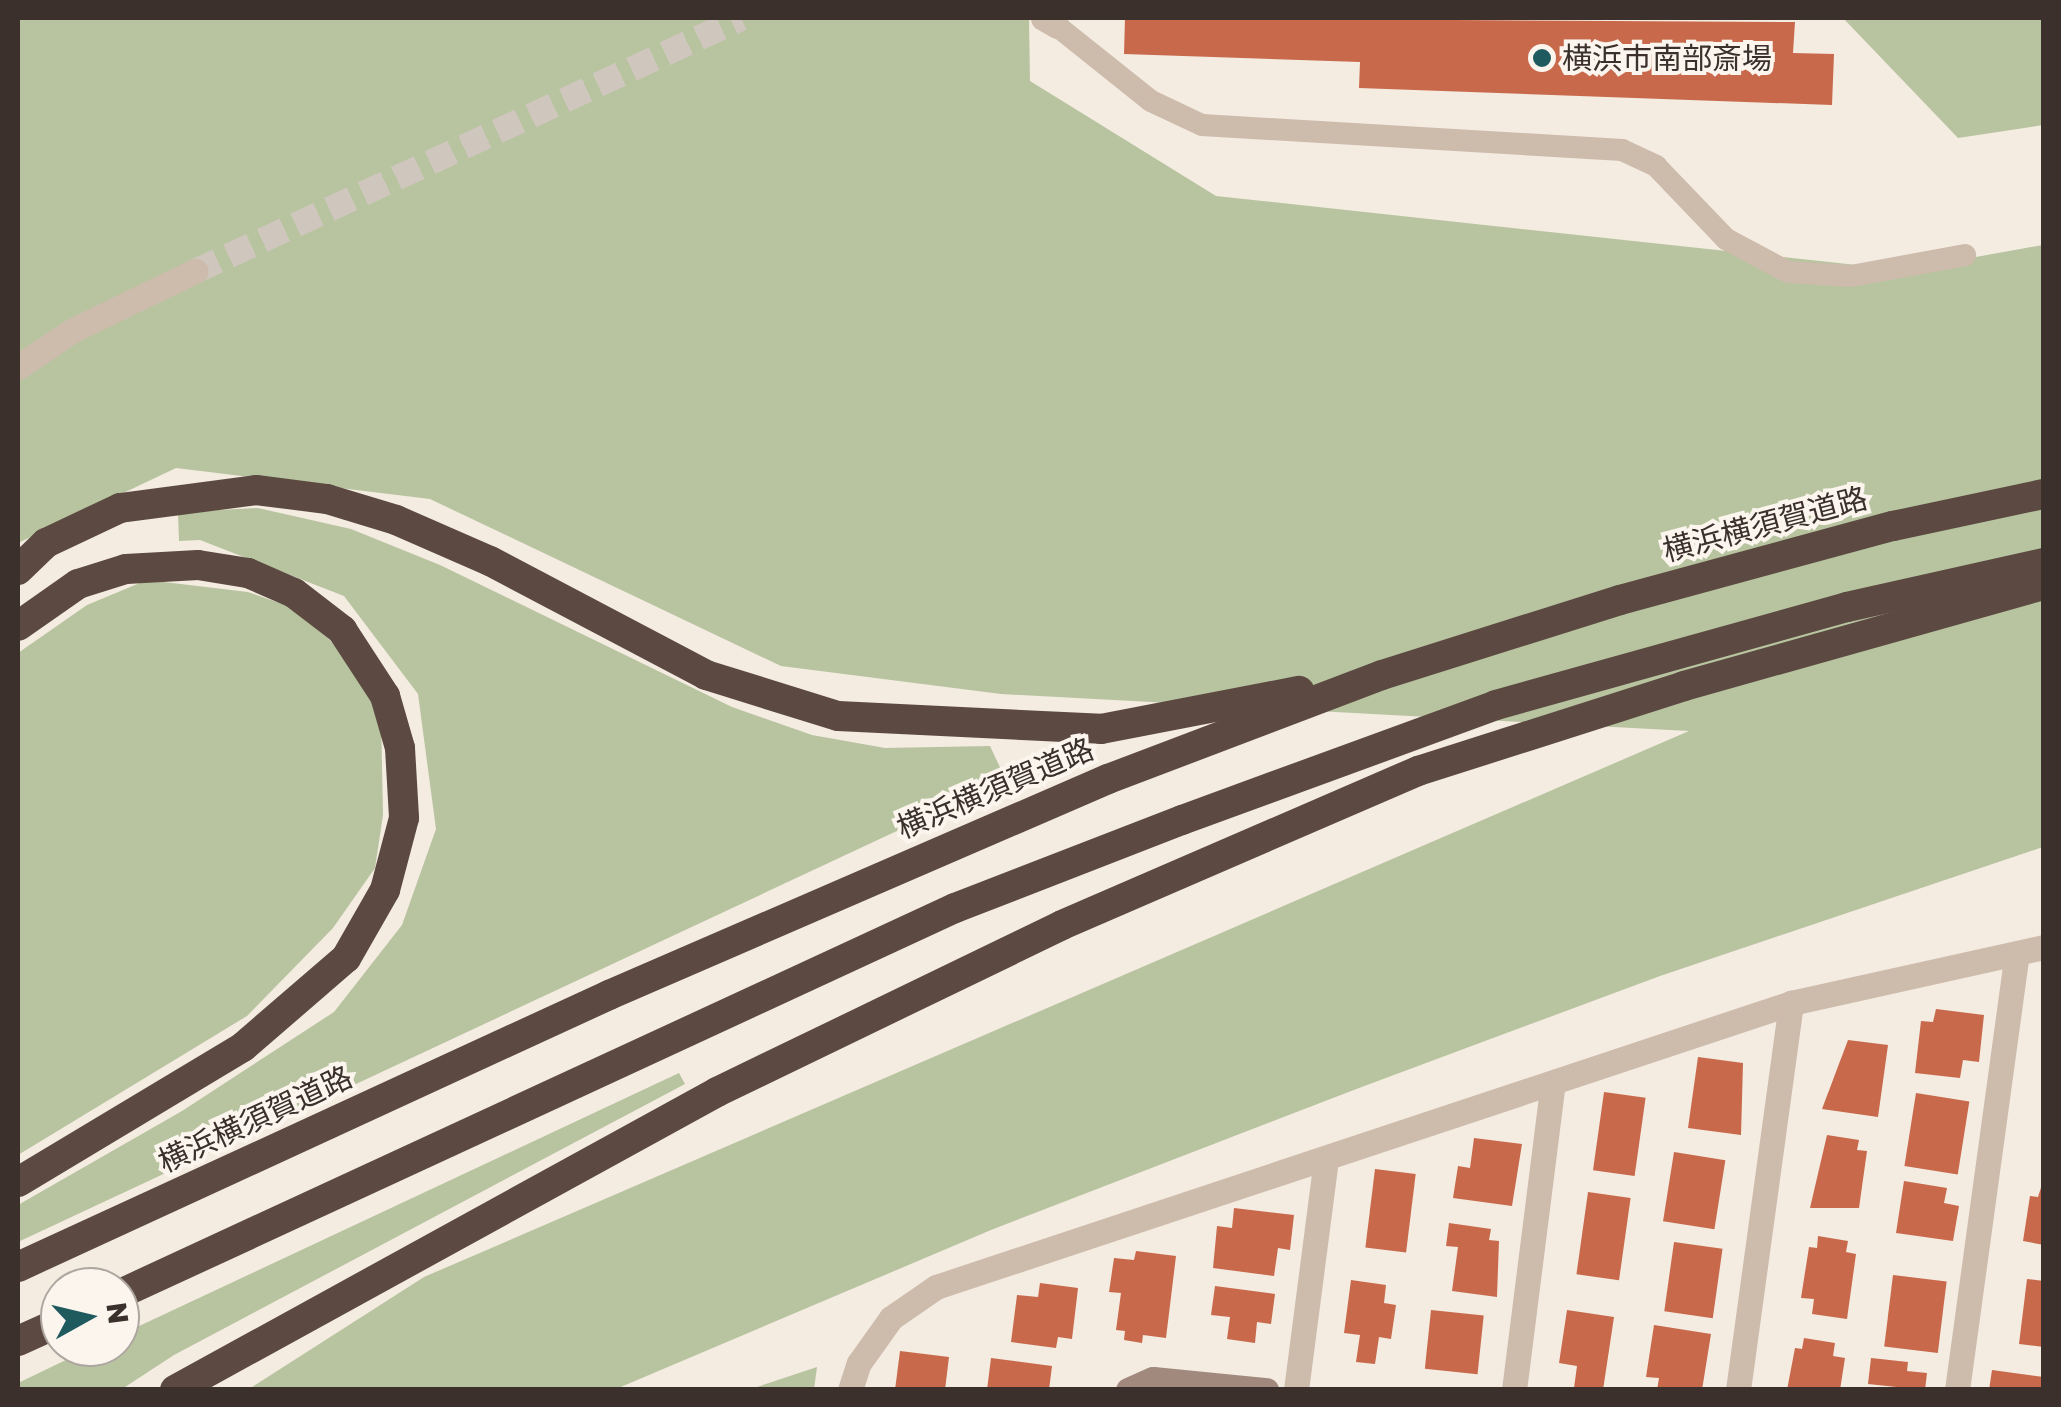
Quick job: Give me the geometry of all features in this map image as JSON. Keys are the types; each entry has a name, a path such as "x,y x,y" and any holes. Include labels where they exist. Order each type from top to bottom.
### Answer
{"highway":[{"path":"18,570 46,543 120,508 256,490 327,499 396,520 490,561 706,675 838,716 1101,729 1382,675"},
{"name":"横浜横須賀道路","path":"18,1267 867,880 1108,779 1382,675 1620,600 1893,526 2044,494"},
{"path":"18,626 78,584 126,570 198,564 248,573 294,593 342,630 385,696 400,748 404,818 385,890 332,971 228,1056 18,1182"},
{"path":"140,1285 955,908 1182,820 1496,705 1848,607 2044,564"},
{"path":"175,1390 717,1092 1062,926 1418,771 1684,686 2044,585"}],"street":[{"path":"18,367 73,330 195,271"},
{"path":"850,1390 860,1363 892,1318 936,1287 1791,1003 2044,947"},
{"path":"1956,1390 2018,954"},
{"path":"1738,1390 1791,1003"},
{"path":"1514,1390 1553,1083"},
{"path":"1296,1390 1326,1160"},
{"path":"1128,1390 1153,1379 1266,1390"}],"lane":[{"path":"1050,22 1151,101 1202,125 1622,150 1656,166 1726,239 1788,272 1851,276 1965,255"}],"green space":[{"path":"18,18 1029,18 1030,81 1216,196 1903,270 2043,245 2043,847 1660,976 1359,1088 991,1230 616,1389 249,1389 424,1277 1689,731 1001,694 781,666 430,499 176,468 18,543"},
{"path":"1843,18 2043,18 2043,125 1958,138"},
{"path":"258,508 351,529 440,565 732,707 812,735 885,748 990,746 1006,780 18,1242 18,1205 182,1111 334,1012 402,925 436,829 418,694 344,596 200,540 179,541 178,512"},
{"path":"147,580 248,592 305,612 354,667 381,716 383,815 375,868 333,928 247,1016 18,1155 18,653 87,605"},
{"path":"679,1073 685,1084 174,1355 122,1389 18,1389 18,1383 51,1367 140,1367 140,1326"},
{"path":"817,1367 814,1389 751,1389"}],"building":[{"name":"横浜市南部斎場","path":"1125,18 1795,22 1793,53 1834,54 1832,105 1359,88 1360,62 1124,54"},
{"path":"1936,1009 1984,1015 1979,1062 1963,1060 1960,1078 1915,1073 1921,1021 1933,1022"},
{"path":"1848,1040 1888,1045 1878,1117 1822,1109"},
{"path":"1698,1057 1743,1063 1741,1135 1688,1128"},
{"path":"1604,1092 1646,1098 1635,1176 1593,1170"},
{"path":"1916,1093 1969,1101 1958,1175 1904,1166"},
{"path":"1827,1135 1859,1140 1857,1150 1867,1151 1859,1208 1810,1208"},
{"path":"1474,1138 1522,1144 1512,1206 1453,1198 1458,1166 1470,1168"},
{"path":"1674,1152 1725,1160 1714,1229 1663,1221"},
{"path":"1375,1169 1416,1174 1406,1252 1365,1247"},
{"path":"2044,1178 2044,1245 2023,1241 2030,1196 2038,1197"},
{"path":"1904,1181 1947,1188 1944,1203 1959,1206 1953,1241 1896,1233"},
{"path":"1588,1192 1631,1198 1619,1280 1576,1274"},
{"path":"1234,1208 1294,1215 1290,1250 1278,1248 1274,1276 1213,1268 1217,1226 1232,1228"},
{"path":"1449,1223 1491,1229 1489,1240 1499,1241 1497,1297 1452,1291 1458,1247 1446,1246"},
{"path":"1818,1236 1848,1241 1846,1252 1856,1254 1847,1319 1812,1314 1814,1299 1801,1298 1809,1247 1817,1248"},
{"path":"1674,1242 1723,1249 1713,1318 1664,1311"},
{"path":"1136,1251 1176,1256 1166,1338 1143,1335 1142,1343 1124,1340 1125,1331 1116,1330 1121,1293 1109,1292 1114,1258 1134,1260"},
{"path":"1893,1275 1947,1282 1938,1353 1884,1346"},
{"path":"2027,1279 2044,1281 2044,1347 2019,1344"},
{"path":"1351,1280 1386,1285 1384,1303 1396,1305 1391,1339 1379,1337 1375,1364 1356,1362 1360,1335 1344,1333"},
{"path":"1040,1283 1078,1288 1072,1339 1058,1337 1056,1348 1011,1342 1017,1295 1038,1297"},
{"path":"1215,1286 1275,1294 1271,1324 1257,1322 1255,1343 1227,1339 1230,1317 1211,1315"},
{"path":"1431,1310 1484,1316 1478,1374 1425,1369"},
{"path":"1567,1310 1614,1317 1603,1390 1574,1388 1577,1366 1559,1363"},
{"path":"1654,1325 1711,1334 1702,1390 1657,1390 1659,1378 1646,1377"},
{"path":"1804,1338 1835,1343 1833,1356 1845,1358 1840,1390 1787,1390 1795,1348 1802,1349"},
{"path":"900,1351 949,1357 945,1390 895,1390"},
{"path":"991,1358 1052,1366 1049,1390 987,1390"},
{"path":"1871,1358 1908,1362 1907,1371 1927,1373 1925,1390 1868,1384"},
{"path":"1992,1370 2044,1377 2044,1390 1989,1390"}],"tunnel":[{"path":"195,271 741,18"}],"place":[{"name":"横浜市南部斎場","path":"1542,58"}]}
